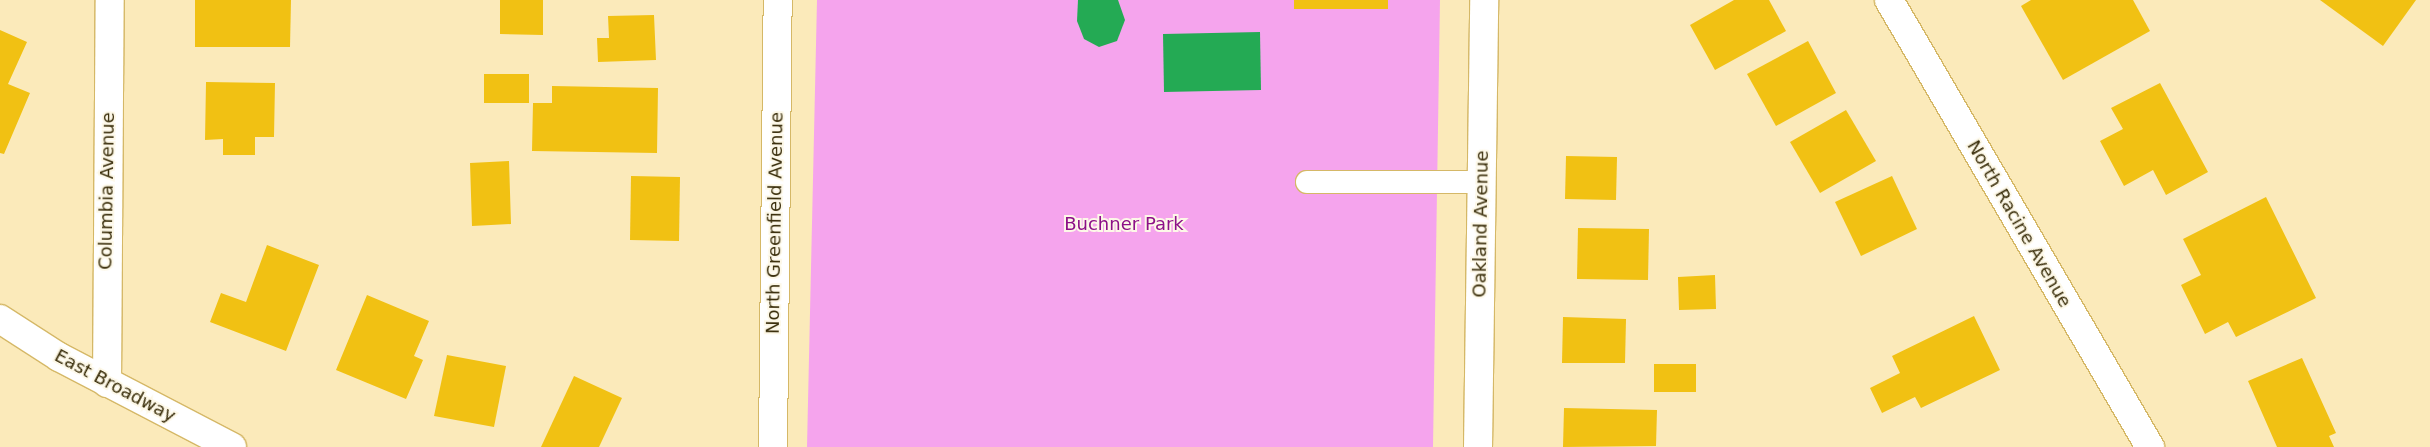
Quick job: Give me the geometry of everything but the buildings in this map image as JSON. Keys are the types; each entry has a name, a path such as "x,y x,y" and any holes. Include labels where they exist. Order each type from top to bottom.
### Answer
{"street":[{"name":"Columbia Avenue","path":"107,383 110,0"},
{"name":"North Greenfield Avenue","path":"773,447 778,0"},
{"name":"Oakland Avenue","path":"1478,447 1484,0"},
{"name":"North Racine Avenue","path":"1889,0 2150,447"},
{"name":"East Broadway","path":"0,319 59,358 232,447"}],"lane":[{"path":"1307,182 1481,182"}],"green space":[{"name":"Buchner Park","path":"817,0 1440,0 1433,447 807,447"}],"shaded area":[{"path":"1078,0 1118,0 1125,20 1117,41 1099,47 1084,39 1077,21"},
{"path":"1260,32 1261,90 1164,92 1163,34"}]}
